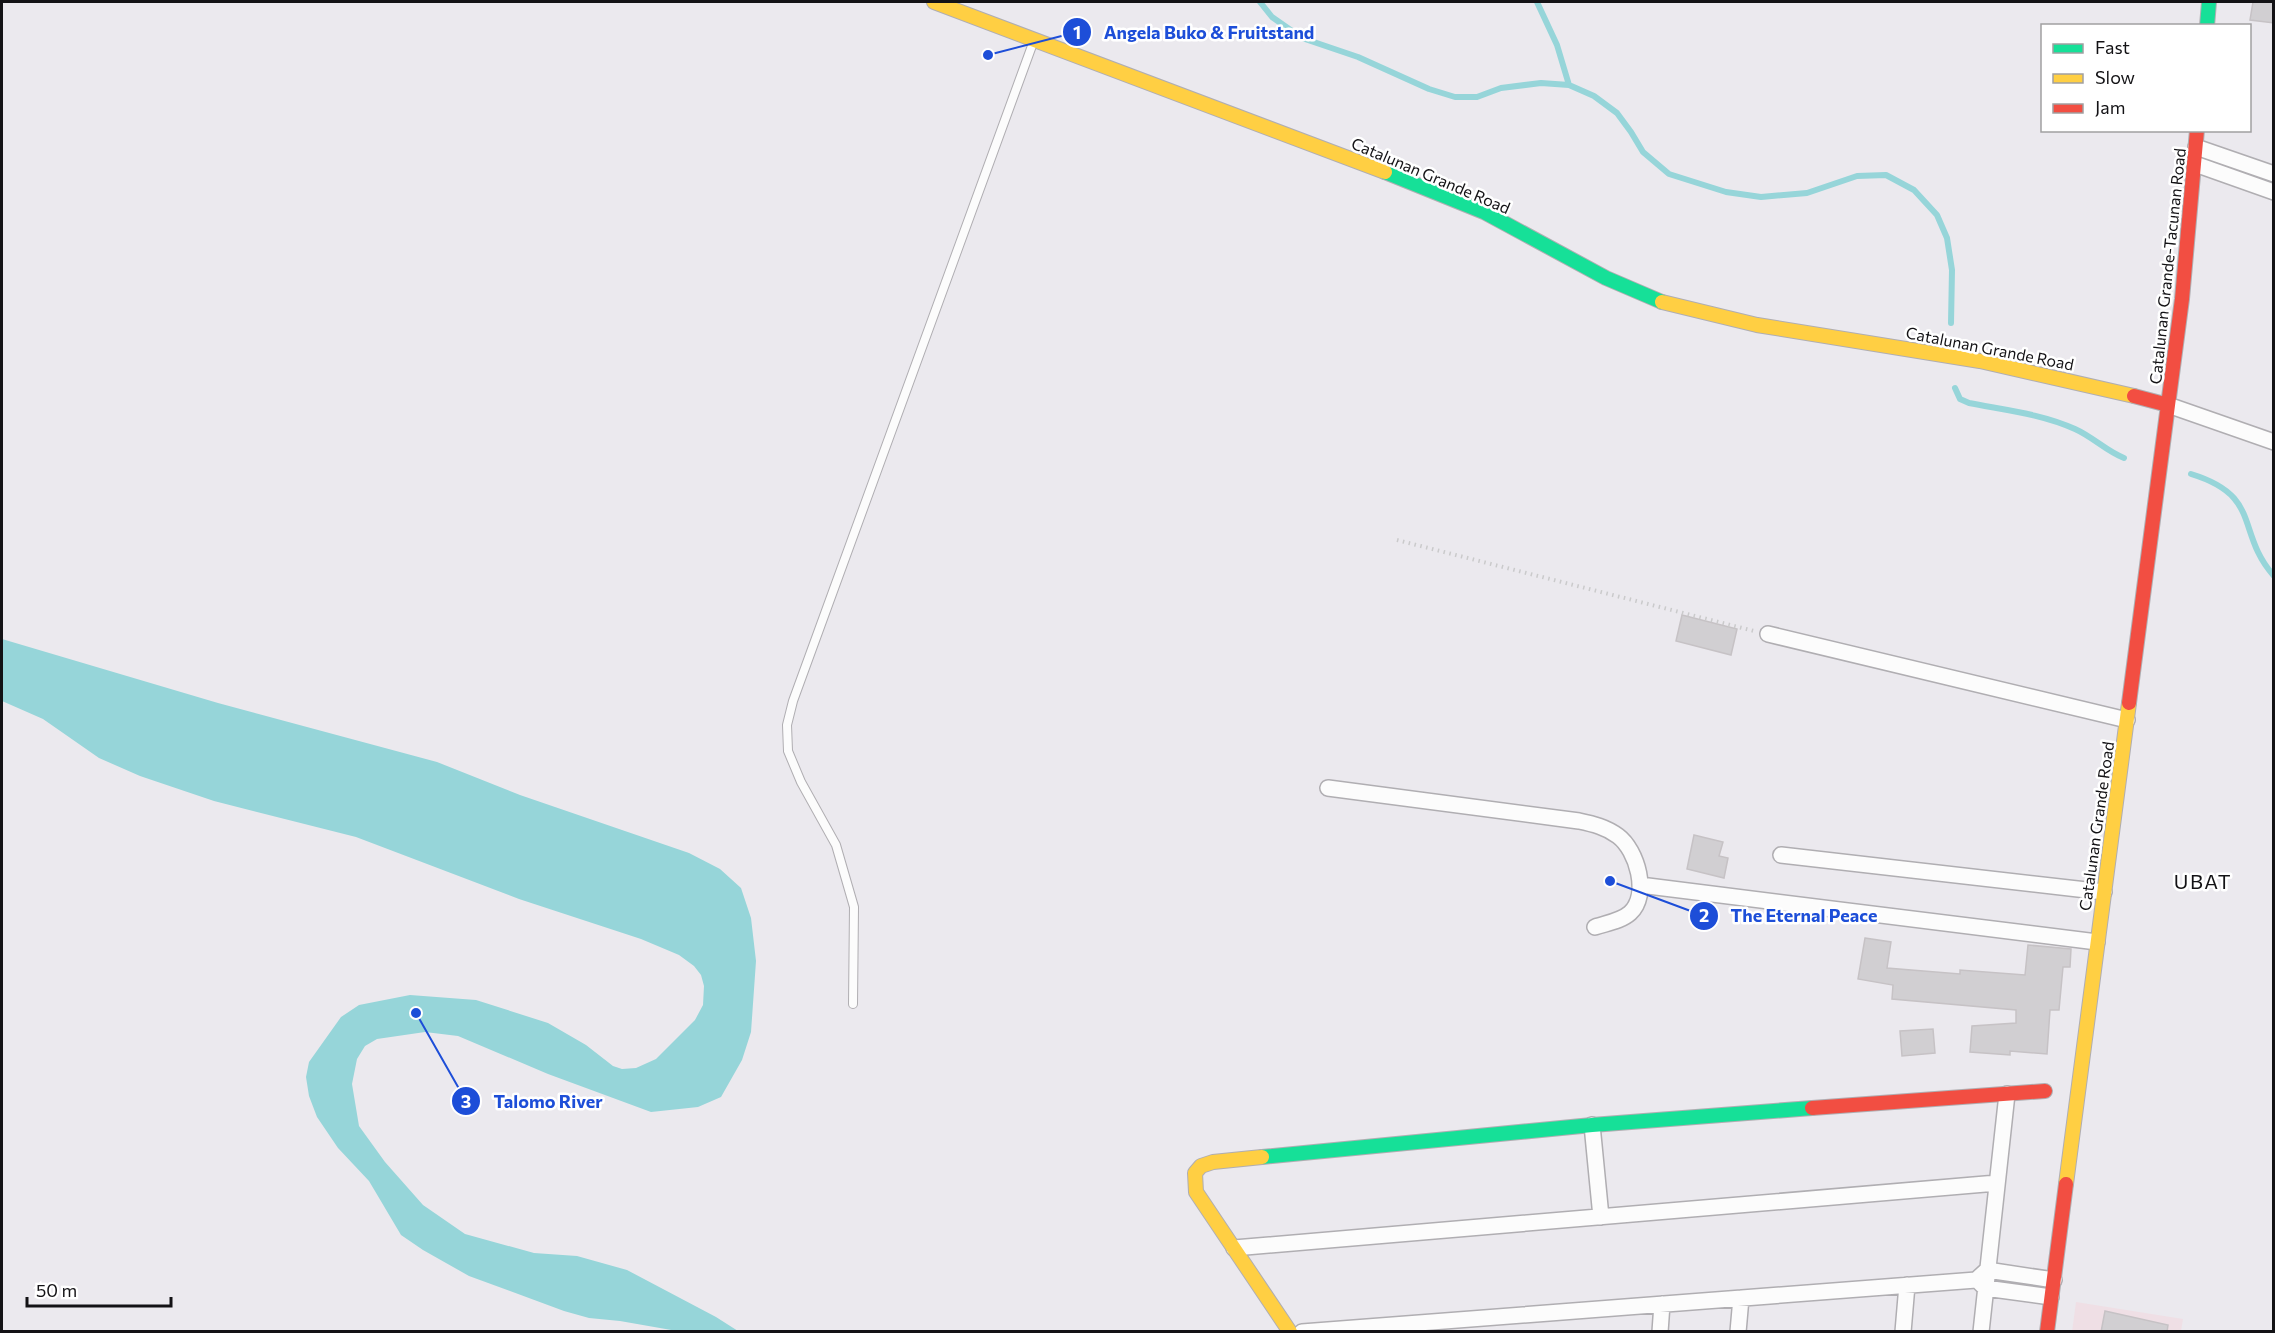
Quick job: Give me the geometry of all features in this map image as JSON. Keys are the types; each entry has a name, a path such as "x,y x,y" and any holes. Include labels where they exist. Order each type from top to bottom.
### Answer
{"main road":[{"name":"Catalunan Grande Road","path":"934,2 1426,188 1490,215 1619,285 1664,302 1765,327 1988,362 2168,405 2047,1332"},
{"path":"2206,24 2209,2"},
{"name":"Catalunan Grande-Tacunan Road","path":"2168,405 2182,299 2198,132"},
{"path":"1290,1332 1196,1192 1193,1184 1195,1171 1200,1166 1208,1162 1592,1125 2045,1091"}],"street":[{"path":"2196,147 2274,174"},
{"path":"2195,165 2274,192"},
{"path":"2168,405 2274,442"},
{"path":"1767,634 2127,720"},
{"path":"1328,788 1596,824 1609,829 1621,838 1631,851 1640,885 1636,906 1629,913 1595,927"},
{"path":"1780,855 2104,892"},
{"path":"1640,885 2097,942"},
{"path":"1981,1332 1983,1279 2007,1094"},
{"path":"1592,1125 1602,1217"},
{"path":"1234,1248 1996,1183"},
{"path":"1302,1332 1983,1279 2054,1280"},
{"path":"1983,1279 2051,1297"},
{"path":"1903,1332 1907,1285"},
{"path":"1738,1332 1741,1298"},
{"path":"1659,1332 1662,1304"}],"lane":[{"path":"853,1004 854,907 836,844 801,782 788,752 787,725 797,690 1034,40"}],"path":[{"path":"1397,540 1767,634"}],"shaded area":[{"path":"2076,1302 2183,1319 2181,1331 2072,1332"}],"water":[{"path":"2,639 218,703 437,762 520,795 689,853 720,869 741,888 751,918 756,961 751,1032 742,1060 721,1097 698,1107 651,1112 548,1074 458,1036 425,1032 377,1039 365,1046 357,1059 352,1084 359,1126 385,1162 423,1205 465,1234 534,1253 577,1256 627,1270 738,1331 677,1331 589,1318 469,1276 423,1250 401,1235 369,1181 338,1148 317,1117 309,1096 306,1077 309,1062 341,1017 359,1005 410,995 476,1000 548,1023 586,1045 613,1066 622,1069 636,1068 656,1059 695,1020 703,1005 704,986 701,975 694,966 679,955 641,939 519,899 356,837 214,801 140,776 99,758 43,719 2,701"}],"building":[{"path":"2253,2 2274,2 2274,23 2250,20"},
{"path":"1682,615 1737,629 1731,655 1676,641"},
{"path":"1694,835 1723,842 1719,856 1728,858 1724,878 1687,869"},
{"path":"1865,938 1891,942 1887,968 1960,974 1960,970 2025,975 2028,945 2071,949 2070,967 2063,967 2059,1010 2050,1010 2047,1054 2010,1051 2010,1055 1970,1052 1972,1026 2016,1023 2016,1010 1892,999 1893,985 1858,979"},
{"path":"1933,1029 1935,1053 1902,1056 1900,1031"},
{"path":"2105,1311 2168,1325 2167,1332 2101,1332"}],"waterway":[{"path":"1260,2 1272,17 1302,38 1358,57 1429,89 1455,97 1477,97 1501,88 1541,83 1569,85 1594,96 1617,113 1643,152 1669,174 1726,192 1761,197 1807,193 1857,176 1886,175 1914,190 1937,215 1947,238 1952,270 1951,323"},
{"path":"1537,2 1557,45 1569,85"},
{"path":"1955,388 1960,399 1969,403 2023,413 2062,424 2082,432 2124,458"},
{"path":"2191,474 2214,483 2229,493 2239,504 2262,560 2274,576"}],"traffic: fast":[{"path":"2207,24 2209,2"},
{"path":"1385,172 1484,212 1606,278 1662,302"},
{"path":"1262,1157 1592,1125 1812,1108"}],"traffic: slow":[{"path":"934,2 1385,172"},
{"path":"1662,302 1757,325 1980,361 2134,396"},
{"path":"2066,1184 2129,703"},
{"path":"1262,1157 1213,1162 1201,1166 1195,1173 1196,1192 1290,1332"}],"traffic: jam":[{"path":"2168,405 2182,299 2197,132"},
{"path":"2129,703 2168,405 2134,396"},
{"path":"1812,1108 2045,1091"},
{"path":"2047,1332 2066,1184"}],"place":[{"name":"Angela Buko & Fruitstand","path":"988,55"},
{"name":"The Eternal Peace","path":"1610,881"},
{"name":"Talomo River","path":"416,1013"}],"district":[{"name":"UBAT","path":"2203,881"}]}
